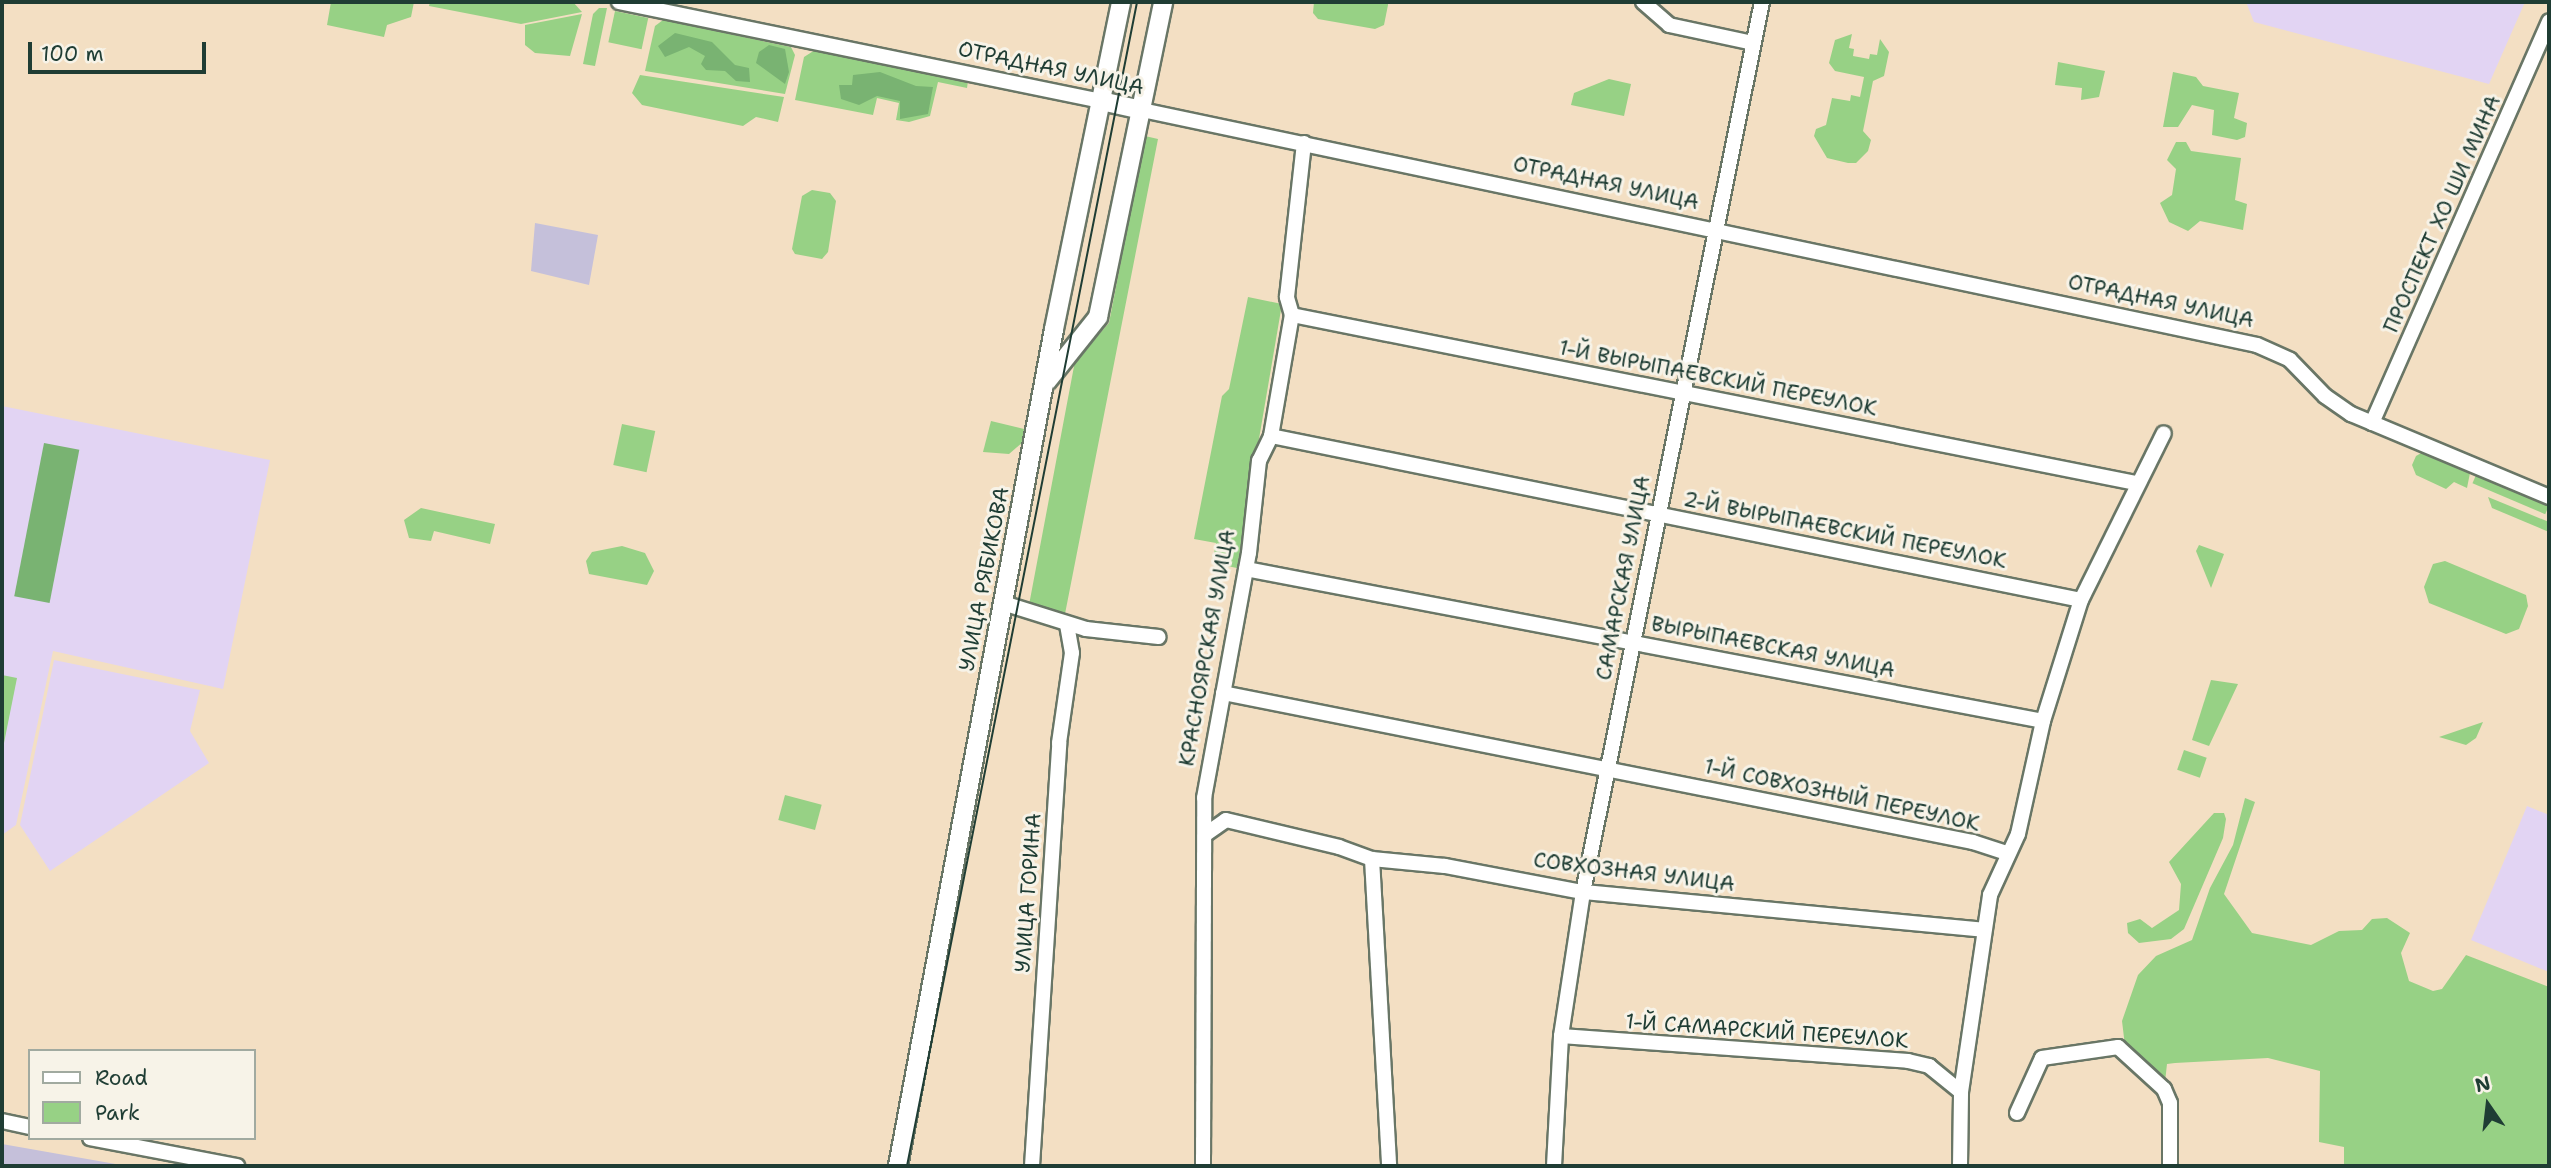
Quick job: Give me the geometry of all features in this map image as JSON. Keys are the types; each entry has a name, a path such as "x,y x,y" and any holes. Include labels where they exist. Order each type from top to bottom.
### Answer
{"main road":[{"name":"УЛИЦА РЯБИКОВА","path":"898,1166 1044,387 1121,2"},
{"path":"1044,387 1098,317 1163,2"},
{"name":"ОТРАДНАЯ УЛИЦА","path":"1101,101 1142,110"}],"street":[{"name":"ОТРАДНАЯ УЛИЦА","path":"619,2 1101,101"},
{"path":"1643,2 1669,25 1754,43"},
{"name":"САМАРСКАЯ УЛИЦА","path":"1554,1166 1561,1036 1583,891 1681,391 1762,2"},
{"name":"ПРОСПЕКТ ХО ШИ МИНА","path":"2372,423 2549,21"},
{"name":"ОТРАДНАЯ УЛИЦА","path":"1142,110 2257,345 2290,360 2325,396 2372,423 2549,497"},
{"name":"КРАСНОЯРСКАЯ УЛИЦА","path":"1203,1166 1204,798 1246,569 1261,454 1271,436 1292,315 1287,297 1304,143"},
{"name":"1-Й ВЫРЫПАЕВСКИЙ ПЕРЕУЛОК","path":"1292,315 2136,483"},
{"path":"1960,1166 1961,1093 1990,895 2027,805 2043,721 2081,600 2136,483 2164,433"},
{"name":"2-Й ВЫРЫПАЕВСКИЙ ПЕРЕУЛОК","path":"1271,436 2081,600"},
{"name":"ВЫРЫПАЕВСКАЯ УЛИЦА","path":"1246,569 2043,721"},
{"path":"1003,603 1067,625 1158,637"},
{"name":"УЛИЦА ГОРИНА","path":"1032,1166 1059,743 1072,653 1067,625"},
{"name":"1-Й СОВХОЗНЫЙ ПЕРЕУЛОК","path":"1223,693 1973,842 2007,853"},
{"path":"1204,798 1226,820 1206,834"},
{"name":"СОВХОЗНАЯ УЛИЦА","path":"1226,820 1339,847 1372,859 1445,866 1583,891 1984,930"},
{"path":"1372,859 1389,1166"},
{"name":"1-Й САМАРСКИЙ ПЕРЕУЛОК","path":"1561,1036 1908,1061 1929,1066 1961,1093"},
{"path":"2017,1113 2042,1058 2118,1047 2164,1088 2170,1103 2170,1166"},
{"path":"2,1121 28,1127"},
{"path":"100,1140 237,1166"}],"shaded area":[{"path":"2246,2 2525,2 2489,84 2254,22"},
{"path":"535,223 598,235 589,285 531,271"},
{"path":"2,406 270,460 223,689 53,651 16,825 2,835"},
{"path":"54,660 200,690 190,731 209,763 50,871 20,825"},
{"path":"2527,806 2549,815 2549,972 2471,940"},
{"path":"2,1144 127,1166 2,1166"}],"green space":[{"path":"331,2 414,2 411,17 387,25 384,37 327,25"},
{"path":"430,2 573,2 582,12 521,24 429,6"},
{"path":"1314,2 1388,2 1388,5 1384,25 1375,29 1318,19 1313,13"},
{"path":"599,8 607,8 595,66 583,64 593,14"},
{"path":"615,11 648,18 642,49 608,42"},
{"path":"582,14 570,56 535,53 525,45 525,25"},
{"path":"663,20 791,47 795,55 785,94 645,71 655,26"},
{"path":"675,33 712,42 735,65 749,68 750,82 736,81 725,71 706,70 701,64 705,56 689,47 665,57 658,46"},
{"path":"1852,34 1849,48 1854,49 1853,56 1869,59 1870,54 1877,55 1880,39 1889,52 1884,76 1873,81 1863,131 1871,140 1868,151 1856,163 1848,163 1827,158 1814,136 1816,129 1826,125 1832,98 1850,101 1851,95 1860,97 1864,77 1835,71 1829,63 1835,40"},
{"path":"769,45 785,49 789,72 785,84 756,63 759,52"},
{"path":"815,50 968,81 967,88 938,82 930,116 909,122 896,120 899,103 877,98 873,115 795,100 804,57"},
{"path":"2058,62 2105,71 2099,97 2081,100 2082,88 2055,85"},
{"path":"880,72 916,86 933,87 928,114 900,119 900,101 877,96 859,105 841,99 839,85 852,85 853,75"},
{"path":"2173,72 2196,77 2203,86 2239,93 2234,118 2247,123 2245,137 2237,140 2212,135 2214,110 2192,105 2178,127 2163,127"},
{"path":"640,75 784,97 778,122 756,117 743,126 642,105 632,93"},
{"path":"1609,79 1631,84 1624,116 1571,105 1574,93"},
{"path":"1145,136 1158,139 1064,619 1029,605 1075,361 1109,323"},
{"path":"2176,142 2186,142 2191,151 2241,158 2235,200 2247,204 2243,230 2200,221 2188,231 2169,222 2160,203 2172,195 2176,169 2167,160"},
{"path":"812,190 830,193 836,201 828,252 822,259 795,254 792,249 802,196"},
{"path":"1248,297 1282,304 1237,568 1212,563 1216,543 1194,539 1222,396 1229,389"},
{"path":"991,421 1024,429 1023,442 1009,454 983,452"},
{"path":"622,424 655,431 647,472 613,465"},
{"path":"44,443 79,450 50,603 14,596"},
{"path":"2423,452 2470,473 2467,488 2454,482 2446,489 2416,475 2412,465 2416,456"},
{"path":"2476,475 2549,506 2545,514 2472,483"},
{"path":"2488,497 2549,522 2549,532 2492,508"},
{"path":"421,508 495,524 490,544 434,531 431,541 409,538 404,520"},
{"path":"2199,545 2224,554 2211,588 2196,551"},
{"path":"622,546 645,553 654,571 647,585 589,574 586,561 592,552"},
{"path":"2445,561 2526,595 2528,606 2519,629 2506,634 2429,603 2424,587 2433,564"},
{"path":"2,675 17,678 4,743 2,743"},
{"path":"2211,680 2238,684 2209,746 2192,740"},
{"path":"2483,722 2476,738 2466,745 2439,737"},
{"path":"2184,750 2207,758 2200,778 2177,770"},
{"path":"785,795 822,805 815,830 778,820"},
{"path":"2245,798 2255,802 2224,894 2252,933 2311,945 2339,931 2362,930 2372,919 2387,918 2410,933 2401,953 2409,981 2433,991 2442,989 2466,955 2549,987 2549,1166 2344,1166 2344,1147 2319,1142 2320,1071 2268,1058 2175,1063 2167,1064 2165,1082 2125,1046 2122,1021 2138,975 2156,956 2192,940 2210,888 2233,845"},
{"path":"2214,813 2224,813 2226,819 2223,838 2184,929 2171,939 2139,943 2128,933 2127,923 2140,919 2152,928 2179,910 2181,884 2169,862"}],"tram line":[{"path":"907,1166 1137,2"}]}
